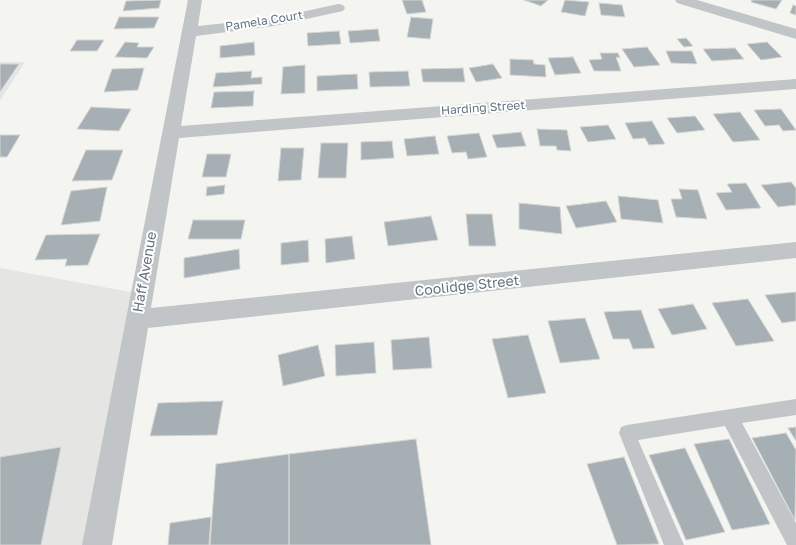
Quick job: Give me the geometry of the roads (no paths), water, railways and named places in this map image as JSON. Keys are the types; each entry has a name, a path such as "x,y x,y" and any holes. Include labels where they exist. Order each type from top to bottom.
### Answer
{"street":[{"name":"Haff Avenue","path":"97,545 195,0"},
{"path":"682,0 796,34"},
{"name":"Pamela Court","path":"189,32 274,22 338,8"},
{"name":"Harding Street","path":"170,133 796,84"},
{"name":"Coolidge Street","path":"137,319 522,280 796,250"}],"lane":[{"path":"674,545 627,433 796,407"},
{"path":"729,418 796,542"}]}
